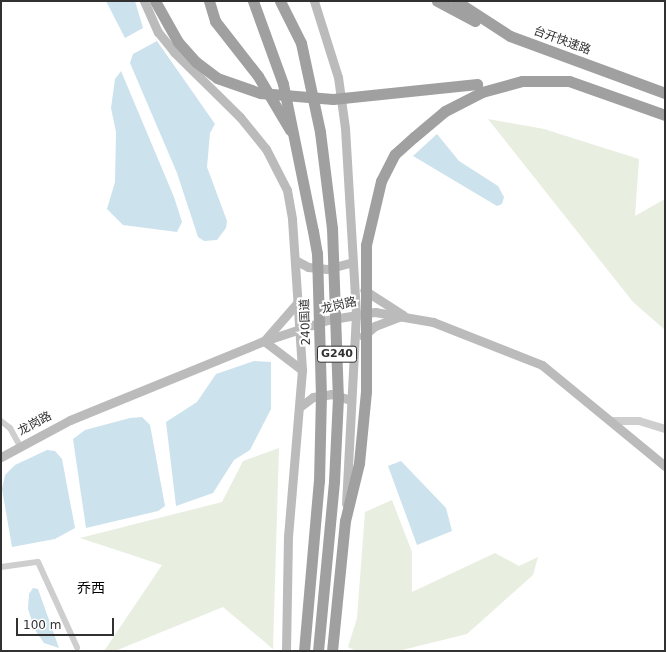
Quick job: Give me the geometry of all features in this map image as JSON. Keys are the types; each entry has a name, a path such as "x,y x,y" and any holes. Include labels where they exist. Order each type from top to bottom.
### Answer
{"highway":[{"path":"155,1 178,42 196,62 218,78 260,92 333,99 480,88 522,81 569,81 665,115"},
{"path":"209,1 215,21 226,39 276,103 298,146"},
{"name":"240国道","path":"253,1 283,84 298,146 317,253 321,394 319,481 304,651"},
{"name":"G240","path":"280,1 301,43 320,132 332,228 338,397 334,481 318,651"},
{"path":"436,1 510,36"},
{"name":"台开快速路","path":"456,1 510,36 665,93"},
{"path":"332,651 345,521 359,463 366,391 366,245 381,181 395,154 445,112 480,88"}],"main road":[{"path":"144,1 158,32 174,52 240,117 266,149 287,190 295,260 302,370 301,406 288,536 286,651"},
{"path":"314,1 338,77 345,128 353,262 356,314 345,521"},
{"path":"295,260 308,267 327,269 353,262"},
{"path":"354,281 370,296 403,315"},
{"path":"298,302 264,341 302,370"},
{"name":"龙岗路","path":"1,457 70,420 264,341 299,329 356,314 403,315 468,334 542,365 614,421 665,466"},
{"path":"354,346 375,326 403,315"},
{"path":"301,406 313,397 332,394 351,400"}],"street":[{"path":"1,421 10,428 20,446"},
{"path":"614,421 639,421 665,429"},
{"path":"1,567 38,562 77,647"}],"shaded area":[{"path":"488,119 544,129 639,159 635,216 665,199 665,330 633,302"},
{"path":"279,448 273,649 223,607 115,651 104,651 162,565 80,538 222,502 243,461"},
{"path":"392,500 412,552 412,592 495,553 519,566 538,557 533,575 467,634 398,651 356,651 348,647 357,618 365,512"}],"water":[{"path":"106,1 135,1 143,28 125,38"},
{"path":"157,41 215,124 210,133 207,167 227,221 226,228 217,240 204,241 198,237 177,173 130,63 133,54"},
{"path":"121,71 174,197 182,222 177,232 123,225 107,209 115,182 116,132 111,108 115,79"},
{"path":"437,134 459,161 498,186 504,197 502,204 497,206 413,156"},
{"path":"254,361 271,362 271,409 250,450 234,460 213,493 176,506 166,422 197,402 216,374"},
{"path":"142,417 150,425 165,506 158,511 86,528 73,439 85,430 130,418"},
{"path":"47,450 55,451 62,459 75,528 55,539 12,547 2,489 5,475 15,465"},
{"path":"401,461 446,508 452,531 417,545 388,466"},
{"path":"33,588 38,589 59,648 44,643 35,630 28,609 29,594"}],"district":[{"name":"乔西","path":"91,588"}]}
